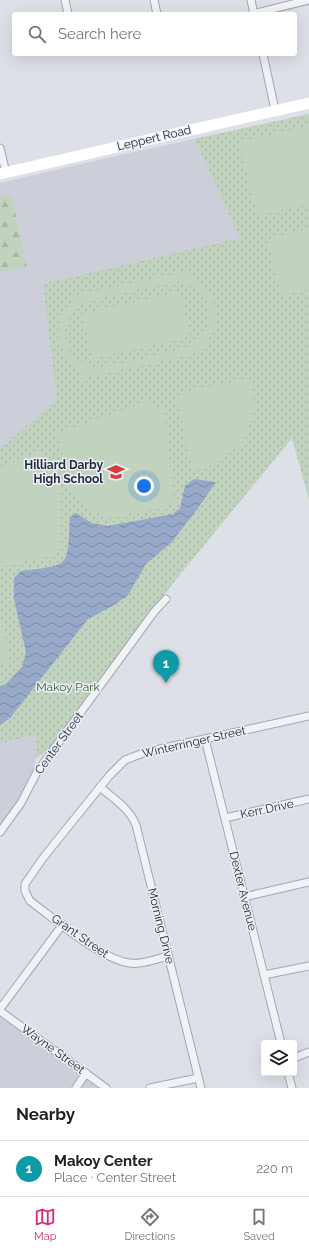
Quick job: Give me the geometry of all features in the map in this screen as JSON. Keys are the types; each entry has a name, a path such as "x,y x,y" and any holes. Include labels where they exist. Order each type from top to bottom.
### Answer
{"main road":[{"name":"Leppert Road","path":"3,174 309,103"}],"street":[{"path":"65,0 68,12"},
{"path":"154,0 157,12"},
{"path":"251,0 253,12"},
{"path":"261,12 309,0"},
{"path":"263,56 275,110"},
{"path":"0,148 3,174"},
{"name":"Center Street","path":"0,832 21,803 37,772 154,612 166,599"},
{"name":"Winterringer Street","path":"25,891 25,884 29,878 100,787 125,760 146,752 309,716"},
{"name":"Dexter Avenue","path":"205,739 280,1040"},
{"name":"Morning Drive","path":"100,787 127,809 136,825 201,1088"},
{"name":"Kerr Drive","path":"225,818 309,799"},
{"path":"244,897 309,882"},
{"name":"Grant Street","path":"25,891 30,901 111,958 130,963 168,956"},
{"path":"0,1010 63,924"},
{"path":"264,975 309,966"},
{"name":"Wayne Street","path":"0,1010 106,1088"},
{"path":"297,1057 309,1052"},
{"path":"76,1088 86,1073"},
{"path":"289,1076 292,1088"},
{"path":"150,1088 198,1078"}],"shaded area":[{"name":"Hilliard Darby High School","path":"309,114 35,735 36,758 33,778 0,832 0,183"},
{"path":"0,1011 106,1088 0,1088"}],"green space":[{"name":"Hilliard Darby High School","path":"309,114 309,500 292,438 170,587 52,747 36,758 35,735 0,743 0,449 57,400 43,284 240,238 195,139"},
{"path":"307,126 309,134 309,204 257,216 239,142"},
{"path":"11,194 27,266 0,272 0,197"},
{"path":"309,228 309,289 281,296 267,239"},
{"path":"192,270 193,278 202,284 214,301 216,320 214,330 202,348 203,352 81,379 80,371 82,370 73,364 66,356 61,348 59,338 58,329 60,319 72,301 71,296","holes":["179,282 192,286 201,294 207,303 209,314 208,324 203,334 195,342 183,348 137,360 112,365 93,366 81,362 73,354 68,345 66,334 67,323 72,314 81,305 92,300 169,283"]},
{"path":"180,291 190,337 92,359 82,314"},
{"path":"251,378 255,409 243,442 215,465 192,471 177,400 181,392"},
{"path":"148,401 164,410 175,504 112,518 93,512 70,490 57,433"},
{"path":"40,451 57,464 61,513 59,553 3,567 0,552 0,467"},
{"path":"0,615 11,663 0,665"}],"water":[{"path":"194,479 216,482 171,543 146,564 128,595 116,604 88,619 10,718 0,725 0,686 6,684 22,667 26,652 14,599 14,578 21,571 50,567 64,560 67,554 70,517 76,513 91,523 108,526 173,514 180,508 185,486"}],"place":[{"name":"Hilliard Darby High School","path":"116,472"},
{"name":"Makoy Center","path":"166,683"}],"park label":[{"name":"Makoy Park","path":"68,687"}]}
